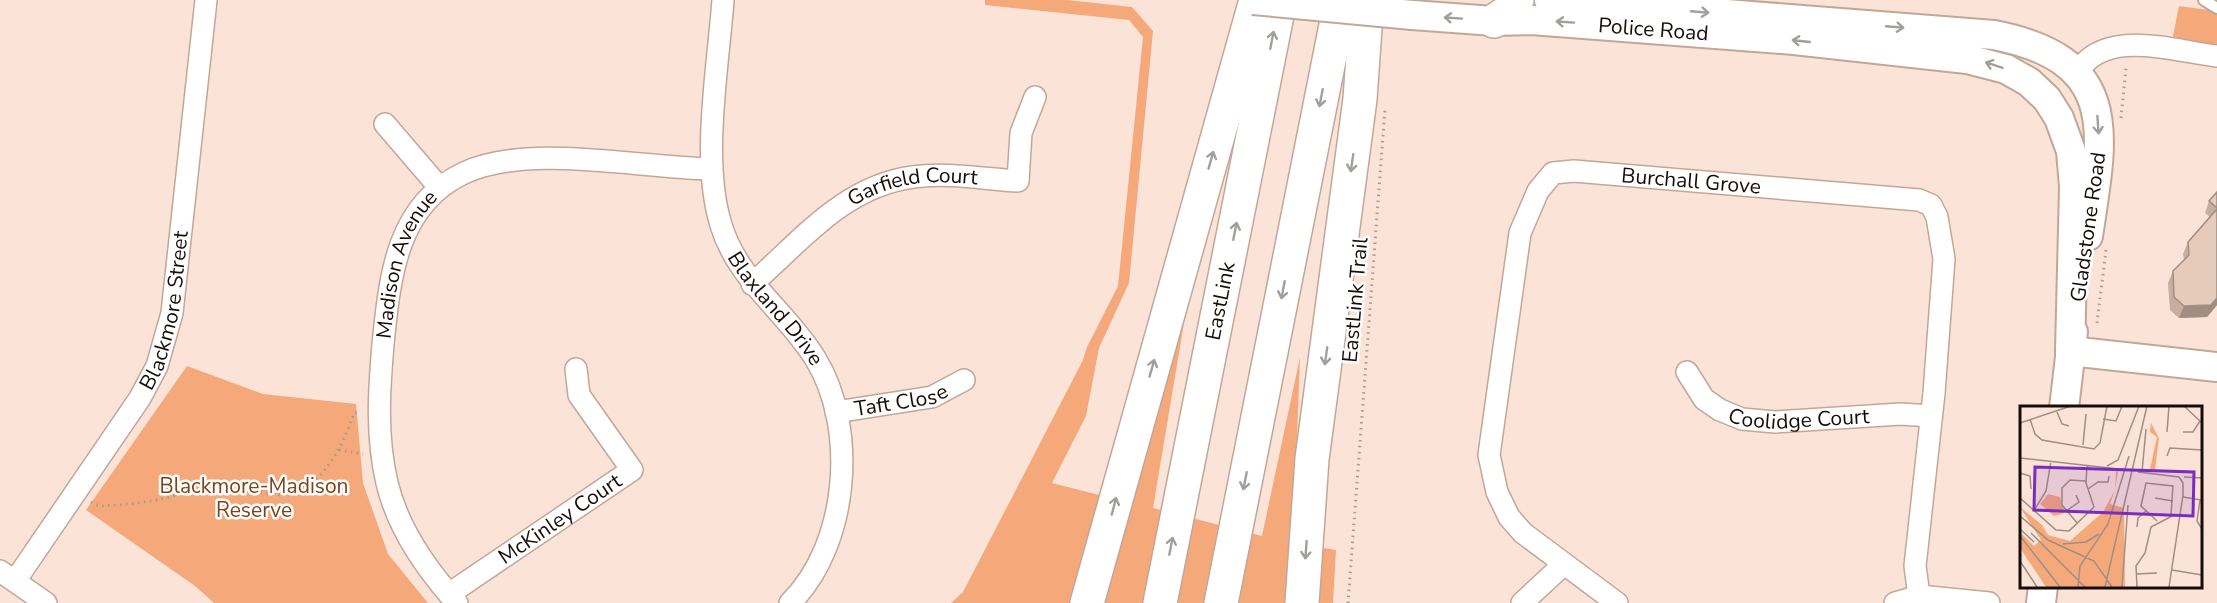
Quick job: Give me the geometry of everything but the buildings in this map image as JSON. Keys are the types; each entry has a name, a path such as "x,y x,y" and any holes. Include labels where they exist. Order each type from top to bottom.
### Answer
{"highway":[{"path":"1087,603 1135,424 1255,0"},
{"name":"EastLink","path":"1160,603 1280,0"},
{"path":"1221,603 1341,0"},
{"path":"1302,603 1312,459 1360,99 1366,0"},
{"path":"1081,603 1101,556"}],"main road":[{"name":"Police Road","path":"1255,0 1412,15 1506,11 1532,20 1770,38 1967,59 2006,69 2029,82 2045,97"},
{"name":"Police Road","path":"1567,1 1994,35 2021,40 2047,51 2077,73"},
{"path":"2045,97 2077,73"},
{"name":"Gladstone Road","path":"2064,406 2099,154 2098,113 2094,98 2077,73"},
{"name":"Gladstone Road","path":"2045,97 2066,134 2074,168 2070,351"},
{"path":"2070,351 2217,368"},
{"path":"2041,603 2043,588"}],"street":[{"name":"Blackmore Street","path":"7,576 140,398 157,366 172,313 206,0"},
{"name":"Blaxland Drive","path":"723,0 711,170 715,202 732,255 752,284 796,332 816,359 836,412 843,461 834,526 829,543 801,592 790,603"},
{"path":"2077,73 2095,70 2119,60 2182,52 2217,56"},
{"name":"Garfield Court","path":"752,284 839,205 878,184 914,177 938,176 1018,182 1021,133 1035,97"},
{"path":"385,124 439,187"},
{"name":"Madison Avenue","path":"453,599 431,575 398,516 387,485 378,421 386,318 397,252 415,218 439,187 491,163 512,158 711,170"},
{"name":"Burchall Grove","path":"1617,603 1523,533 1509,517 1497,492 1489,455 1520,233 1538,190 1553,173 1574,171 1919,200 1932,205 1937,217 1944,259 1931,416 1915,566 1919,596"},
{"name":"McKinley Court","path":"453,599 632,470 579,395 576,369"},
{"name":"Coolidge Court","path":"1687,372 1704,399 1720,410 1742,419 1775,422 1901,414 1931,416"},
{"name":"Taft Close","path":"836,412 932,398 964,380"},
{"path":"1522,603 1564,564"},
{"path":"7,576 46,603"},
{"path":"1895,603 1919,596 1989,603"}],"lane":[{"path":"2204,0 2217,8"}],"path":[{"name":"EastLink Trail","path":"1347,603 1386,106"},
{"path":"90,501 99,506 153,500 215,484 233,484 279,495 293,492 324,471 339,450 354,413 360,411"},
{"path":"339,450 363,454"}],"green space":[{"path":"985,0 1067,0 1132,7 1153,31 1129,283 1099,348 1086,416 1052,483 1127,502 1184,323 1153,508 1262,536 1300,357 1293,543 1336,550 1333,603 951,603 963,592 1083,360 1087,347 1118,286 1143,37 1129,20 985,5"},
{"path":"2179,6 2217,11 2217,46 2172,41"},
{"name":"Blackmore-Madison Reserve","path":"187,366 263,394 356,404 363,483 388,554 428,603 214,603 195,586 86,510"}]}
